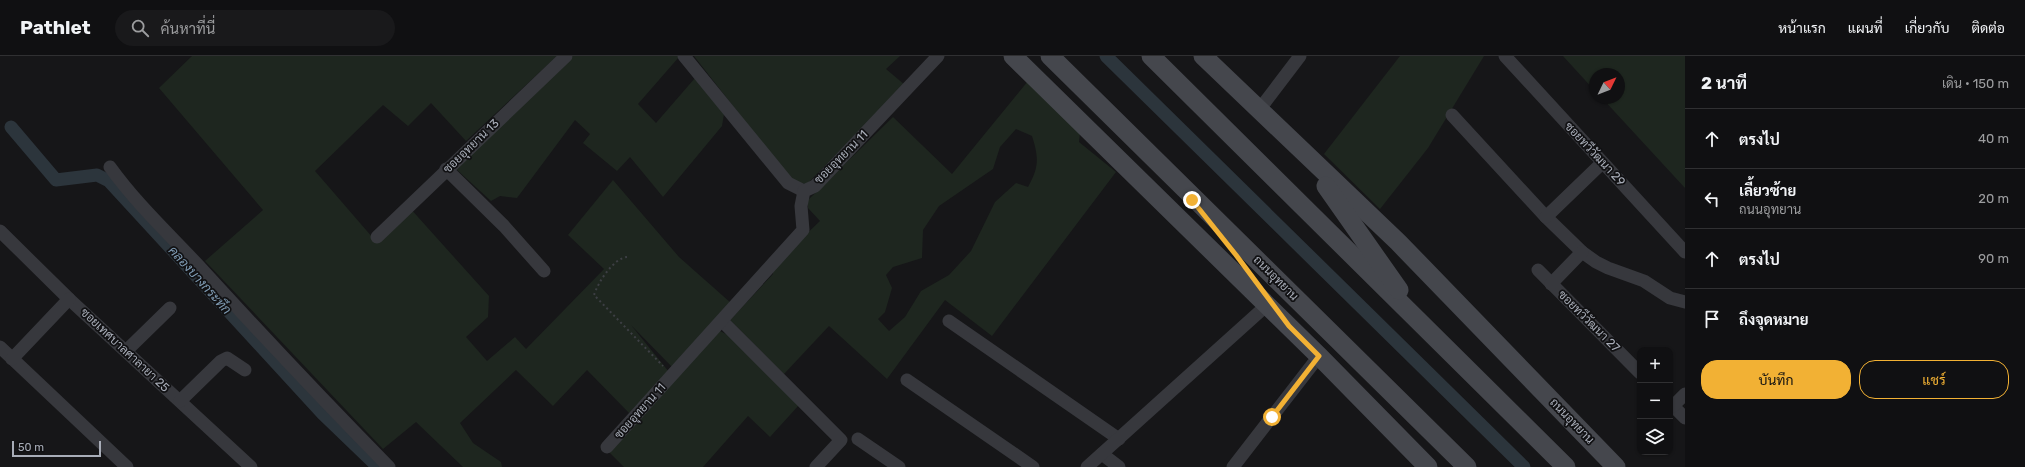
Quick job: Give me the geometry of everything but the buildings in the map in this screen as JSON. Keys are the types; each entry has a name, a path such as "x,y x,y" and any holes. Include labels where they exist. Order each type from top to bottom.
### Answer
{"main road":[{"path":"1014,56 1289,326 1428,467"},
{"name":"ถนนอุทยาน","path":"1050,56 1467,467"},
{"path":"1151,56 1566,467"},
{"name":"ถนนอุทยาน","path":"1203,56 1438,282 1616,467"},
{"path":"1300,149 1372,250 1420,323"},
{"path":"1175,178 1236,255 1289,326"}],"street":[{"name":"ซอยอุทยาน 13","path":"377,237 446,169 566,56"},
{"path":"684,56 788,183 804,190"},
{"name":"ซอยอุทยาน 11","path":"607,447 803,230 801,206 804,190 815,186 826,175 938,56"},
{"path":"1259,110 1300,56"},
{"name":"ซอยทวีวัฒนา 29","path":"1505,56 1685,252"},
{"path":"1452,115 1546,217 1582,252 1596,262 1644,281 1670,298 1685,302"},
{"path":"1546,217 1602,163"},
{"path":"110,168 138,204 197,264 280,356 389,467"},
{"path":"446,169 504,226 544,271"},
{"name":"ซอยเทศบาลศาลายา 25","path":"0,231 70,299 251,467"},
{"path":"1551,284 1582,252"},
{"name":"ซอยทวีวัฒนา 27","path":"1538,270 1637,370"},
{"path":"12,359 70,299"},
{"path":"1087,467 1266,305"},
{"path":"126,351 170,308"},
{"path":"722,320 841,440 816,467"},
{"path":"949,321 1119,439"},
{"path":"0,347 126,467"},
{"path":"1233,467 1319,356"},
{"path":"180,401 221,361 226,358 244,370"},
{"path":"907,380 1033,467"},
{"path":"1673,403 1685,394"},
{"path":"1673,407 1685,418"},
{"path":"858,438 899,467"},
{"path":"1102,454 1119,467"}],"path":[{"path":"627,257 621,258 598,283 594,295 672,376"}],"shaded area":[{"path":"192,56 557,56 466,141 431,103 408,126 383,105 315,171 373,238 409,207 489,296 488,317 466,337 487,361 515,337 526,349 604,269 568,235 613,180 679,257 731,303 672,367 631,325 669,372 629,413 587,370 553,406 516,370 460,423 473,443 501,462 502,467 463,467 416,422 383,449 205,261 263,210 159,88"},
{"path":"573,56 678,56 679,57 638,104 656,123 695,78 724,114 722,126 663,197 630,157 617,171 583,143 590,134 575,120 517,198 500,196 491,201 455,168"},
{"path":"694,56 900,56 886,69 905,85 807,184 797,183 786,174"},
{"path":"1400,56 1484,56 1428,148 1380,209 1324,154"},
{"path":"1563,56 1685,56 1685,188 1608,104 1625,104 1625,68 1589,68 1589,84"},
{"path":"1028,81 1080,133 1079,142 1116,172 992,336 945,300 887,379 829,326 784,374 730,320 773,274 773,266 820,221 808,208 808,200 893,117 952,174","holes":["1016,129 1032,136 1036,150 1037,162 1034,174 1028,187 1016,183 995,202 971,251 949,275 921,291 905,317 889,331 878,319 885,312 892,288 886,275 893,267 922,258 923,230 939,206 993,169 1000,147"]},
{"path":"718,330 728,335 799,405 770,437 748,416 703,467 624,467 609,452"}],"waterway":[{"path":"1106,56 1524,467"},
{"name":"คลองบางกระทึก","path":"11,127 56,180 97,175 109,181 323,414 378,467"}],"route":[{"path":"1192,200 1236,255 1289,326 1319,356 1272,417"}]}
